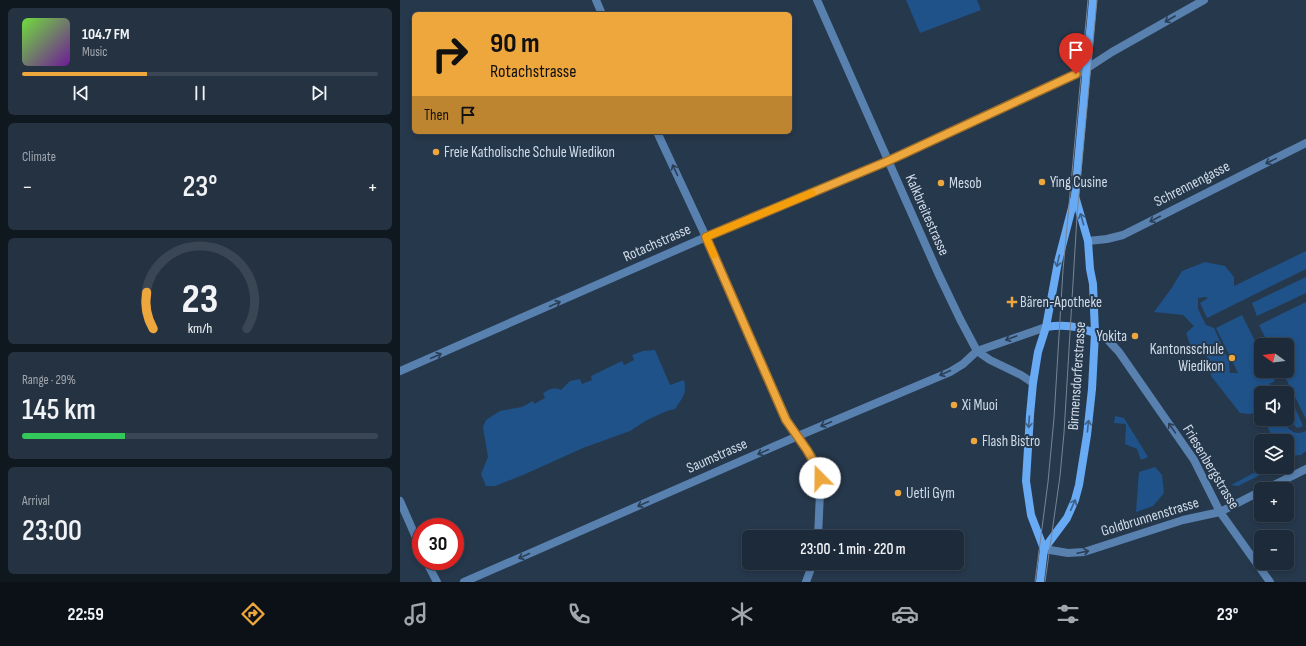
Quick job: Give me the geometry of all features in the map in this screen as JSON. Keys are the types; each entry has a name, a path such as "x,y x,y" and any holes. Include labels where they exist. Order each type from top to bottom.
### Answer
{"main road":[{"name":"Birmensdorferstrasse","path":"1040,582 1044,549 1031,515 1026,481 1033,383 1038,352 1046,327 1058,262 1075,196 1092,0"},
{"name":"Birmensdorferstrasse","path":"1044,549 1067,518 1075,500 1079,485 1087,435 1092,389 1095,300 1088,241 1075,196"},
{"path":"1046,327 1066,325 1094,333"}],"street":[{"path":"596,0 601,12"},
{"name":"Kalkbreitestrasse","path":"817,0 938,273 977,351 990,360 1021,375 1033,383"},
{"name":"Rotachstrasse","path":"400,371 706,237 888,161 1086,69 1112,52 1204,0"},
{"path":"658,134 706,237 786,420 798,436 819,471 818,530"},
{"name":"Schrennengasse","path":"1088,241 1107,239 1123,235 1306,143"},
{"path":"977,351 1046,327"},
{"name":"Friesenbergstrasse","path":"1094,333 1106,338 1119,352 1194,460 1220,512 1270,582"},
{"name":"Saumstrasse","path":"464,582 798,436 950,372 977,351"},
{"path":"1280,482 1306,469"},
{"name":"Goldbrunnenstrasse","path":"1044,549 1068,553 1084,552 1183,520 1220,512 1254,495"},
{"path":"400,501 412,528"},
{"path":"431,570 437,582"},
{"path":"806,582 810,570"}],"shaded area":[{"path":"906,0 977,0 981,10 920,33"},
{"path":"1306,251 1306,269 1207,318 1200,303 1208,298 1198,298 1198,309 1206,325 1214,328 1229,361 1230,373 1238,373 1216,328 1242,315 1254,339 1254,378 1274,378 1275,381 1269,384 1274,386 1254,386 1254,413 1250,414 1240,413 1211,376 1209,360 1204,353 1190,344 1186,333 1194,326 1183,315 1154,312 1182,271 1205,262 1225,266 1234,277 1234,286"},
{"path":"1306,277 1306,293 1257,316 1252,303"},
{"path":"1306,302 1306,419 1294,395 1294,386 1290,386 1286,378 1294,378 1294,338 1266,338 1259,325"},
{"path":"655,350 670,385 684,380 685,392 675,409 647,420 630,431 583,448 523,475 495,486 486,486 481,474 488,457 483,427 486,420 500,411 522,407 533,401 534,404 545,398 543,393 552,389 561,390 570,381 580,379 582,384 592,380 591,376 622,361 624,365 634,360 632,355 643,351"},
{"path":"1294,405 1303,426 1297,428 1294,425"},
{"path":"1115,416 1124,418 1148,457 1141,460 1137,449 1125,444 1126,424 1114,423"},
{"path":"1268,426 1288,426 1294,432 1299,433 1306,431 1306,451 1301,455 1294,456 1294,434 1271,434"},
{"path":"1155,467 1162,475 1164,493 1153,506 1136,512 1139,472"},
{"path":"1254,473 1254,474 1262,474 1238,486 1231,485"}],"tram line":[{"path":"1035,582 1048,482 1054,418 1063,270 1088,0"},
{"path":"1045,582 1060,476 1064,433 1077,216 1097,0"}],"slow traffic":[{"path":"714,255 706,237 812,193"}],"place":[{"name":"Freie Katholische Schule Wiedikon","path":"436,152"},
{"name":"Ying Cusine","path":"1042,182"},
{"name":"Mesob","path":"941,183"},
{"name":"Bären-Apotheke","path":"1012,302"},
{"name":"Yokita","path":"1135,336"},
{"name":"Kantonsschule Wiedikon","path":"1232,358"},
{"name":"Xi Muoi","path":"954,405"},
{"name":"Flash Bistro","path":"974,441"},
{"name":"Uetli Gym","path":"898,493"}],"route":[{"path":"820,478 819,471 807,450 786,420 706,237 888,161 1076,74"}]}
